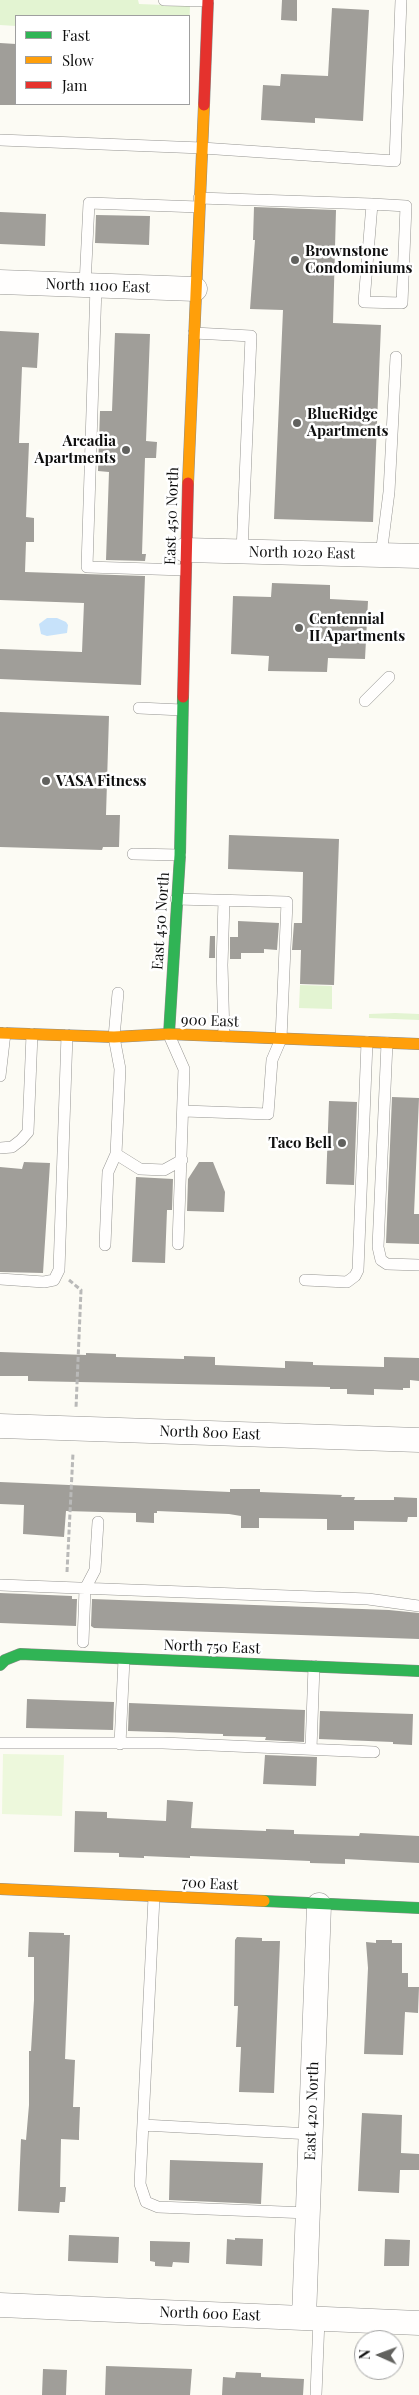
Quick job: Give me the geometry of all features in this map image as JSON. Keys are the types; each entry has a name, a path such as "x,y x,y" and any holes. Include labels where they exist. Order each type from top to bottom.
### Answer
{"street":[{"name":"East 450 North","path":"169,1034 180,855 185,560 208,0"},
{"name":"North 1100 East","path":"0,282 195,289"},
{"name":"North 1020 East","path":"185,560 242,552 419,556"},
{"name":"900 East","path":"2,1033 114,1037 169,1034 419,1044"},
{"name":"North 800 East","path":"0,1426 419,1440"},
{"name":"North 750 East","path":"2,1662 20,1654 419,1671"},
{"name":"700 East","path":"0,1889 319,1905 419,1908"},
{"name":"East 420 North","path":"312,2318 308,2213 319,1905"},
{"name":"North 600 East","path":"0,2305 419,2323"}],"lane":[{"path":"164,0 208,0"},
{"path":"0,140 202,148 395,161 401,0"},
{"path":"185,560 87,567 89,203 199,202 372,204 406,206 402,303 364,302 372,204"},
{"path":"194,333 251,336 242,552"},
{"path":"381,555 389,492 396,357"},
{"path":"365,701 389,677"},
{"path":"139,708 183,710"},
{"path":"133,854 180,855"},
{"path":"176,900 287,902 281,1039 272,1060 268,1114 184,1111"},
{"path":"224,901 222,965 224,1036"},
{"path":"105,1245 108,1172 116,1154 120,1069 114,1037 118,992"},
{"path":"0,1076 2,1033"},
{"path":"0,1148 12,1147 28,1132 32,1034"},
{"path":"169,1034 184,1069 178,1244"},
{"path":"0,1279 49,1281 54,1280 59,1270 68,1035"},
{"path":"306,1280 347,1282 355,1276 358,1270 368,1042"},
{"path":"387,1043 378,1247 380,1260 387,1264 419,1265"},
{"path":"116,1154 140,1169 164,1170 182,1160"},
{"path":"83,1642 85,1589 95,1570 98,1522"},
{"path":"0,1585 368,1599 419,1606"},
{"path":"120,1744 124,1659"},
{"path":"311,1749 314,1666"},
{"path":"0,1742 69,1744 163,1743 374,1752"},
{"path":"154,1897 140,2184 146,2202 158,2207 308,2213"},
{"path":"143,2125 311,2134"},
{"path":"312,2318 316,2395"}],"path":[{"path":"59,1270 81,1290 76,1409"},
{"path":"67,1588 73,1453"}],"green space":[{"path":"0,0 138,0 139,4 190,6 190,15 15,15 15,26 0,25"},
{"path":"300,985 332,986 332,1009 299,1008"},
{"path":"369,1014 419,1014 419,1020 369,1018"},
{"path":"3,1754 64,1755 62,1816 2,1814"}],"water":[{"path":"47,618 57,618 66,622 68,625 67,633 47,636 41,634 39,624"}],"building":[{"path":"282,0 297,0 297,21 281,20"},
{"path":"332,8 369,10 363,121 315,118 315,123 261,120 263,85 280,86 281,74 328,76"},
{"path":"0,43 15,44 15,105 0,105"},
{"path":"254,207 336,210 333,323 381,325 373,522 274,519 283,310 250,309 255,240 253,240"},
{"path":"0,212 46,214 45,246 0,244"},
{"path":"96,215 150,216 149,245 95,243"},
{"path":"0,331 39,333 37,368 22,367 19,443 29,443 26,517 34,518 34,542 26,542 25,572 145,576 141,685 0,679 0,649 82,652 84,603 0,600"},
{"name":"Arcadia Apartments","path":"115,333 150,334 146,441 157,442 156,458 145,458 142,554 146,554 145,561 106,560 109,472 98,471 100,411 112,411"},
{"name":"Centennial II Apartments","path":"272,583 330,585 330,599 368,601 365,659 328,658 327,672 268,671 269,656 231,654 233,596 271,597"},
{"path":"0,712 109,716 106,815 120,815 119,847 103,847 102,850 0,847"},
{"path":"229,835 339,839 334,985 300,984 301,950 292,950 294,923 302,923 303,872 228,869"},
{"path":"238,921 279,923 277,950 264,949 264,953 241,953 241,959 230,959 230,937 238,937"},
{"path":"210,936 215,936 215,958 209,958"},
{"path":"392,1097 419,1098 414,1214 419,1214 419,1244 386,1243"},
{"name":"Taco Bell","path":"329,1101 357,1102 354,1185 326,1184"},
{"path":"24,1162 50,1163 43,1273 0,1272 0,1167 22,1169"},
{"path":"199,1162 213,1162 225,1192 224,1212 187,1211 188,1179"},
{"path":"136,1177 173,1179 172,1210 167,1210 165,1263 132,1262"},
{"path":"0,1352 86,1355 86,1353 116,1354 116,1357 184,1359 184,1356 215,1357 215,1365 285,1368 285,1361 313,1362 313,1365 384,1367 384,1357 419,1358 419,1381 410,1380 410,1388 403,1388 403,1390 374,1389 374,1395 347,1394 347,1389 330,1389 330,1387 28,1381 28,1376 0,1376"},
{"path":"0,1482 230,1492 230,1489 260,1489 260,1492 342,1495 341,1497 355,1497 354,1500 394,1500 394,1497 417,1498 417,1517 408,1517 407,1522 354,1521 354,1530 327,1530 327,1519 259,1518 259,1528 241,1528 241,1516 229,1514 157,1511 157,1513 154,1513 154,1523 136,1522 136,1513 66,1511 64,1537 23,1534 24,1505 0,1504"},
{"path":"0,1593 72,1596 72,1599 77,1599 76,1626 0,1623"},
{"path":"92,1599 389,1610 419,1613 419,1639 94,1628 91,1626"},
{"path":"27,1699 114,1702 113,1730 26,1728"},
{"path":"129,1703 305,1710 304,1742 265,1740 266,1737 223,1736 223,1734 128,1731"},
{"path":"320,1711 413,1714 412,1745 393,1744 393,1742 319,1739"},
{"path":"265,1755 317,1757 316,1786 263,1784"},
{"path":"167,1800 193,1802 191,1828 266,1831 266,1829 294,1830 294,1834 359,1836 360,1833 419,1836 419,1863 345,1859 345,1864 310,1863 310,1861 190,1856 190,1858 144,1856 144,1858 119,1857 119,1853 74,1852 75,1811 107,1812 107,1818 166,1821"},
{"path":"29,1932 64,1933 64,1935 70,1935 65,2059 75,2060 73,2107 80,2107 79,2140 61,2139 60,2187 66,2187 65,2202 60,2202 59,2213 18,2211 21,2139 26,2140 29,2105 29,2051 31,2051 34,2000 34,1957 28,1957"},
{"path":"237,1937 262,1938 262,1941 280,1941 274,2093 239,2092 241,2047 236,2047 238,2006 234,2006 235,1940"},
{"path":"376,1940 392,1940 392,1943 402,1943 402,1973 408,1973 408,1987 419,1987 418,2013 405,2012 403,2055 364,2054 368,1968 366,1942 376,1943"},
{"path":"362,2113 402,2115 401,2153 419,2154 419,2170 400,2170 399,2193 358,2191"},
{"path":"170,2160 263,2163 261,2204 169,2200"},
{"path":"69,2235 119,2237 118,2263 68,2261"},
{"path":"235,2238 263,2239 262,2266 226,2264 227,2239 235,2240"},
{"path":"385,2239 410,2240 409,2266 384,2266"},
{"path":"150,2241 190,2242 189,2263 173,2262 172,2267 155,2266 155,2262 150,2261"},
{"path":"106,2366 192,2369 190,2395 105,2395"},
{"path":"43,2369 67,2370 66,2395 42,2395"},
{"path":"236,2372 261,2373 261,2377 304,2379 303,2395 222,2395 223,2377 235,2378"}],"traffic: fast":[{"path":"169,1034 180,855 183,697"},
{"path":"0,1665 5,1660 20,1654 419,1671"},
{"path":"264,1901 419,1908"}],"traffic: slow":[{"path":"188,483 204,105"},
{"path":"0,1033 114,1037 169,1034 419,1044"},
{"path":"0,1889 264,1901"}],"traffic: jam":[{"path":"204,105 208,0"},
{"path":"183,697 188,483"}],"place":[{"name":"Brownstone Condominiums","path":"295,260"},
{"name":"BlueRidge Apartments","path":"297,423"},
{"name":"Arcadia Apartments","path":"126,450"},
{"name":"Centennial II Apartments","path":"299,628"},
{"name":"VASA Fitness","path":"46,781"},
{"name":"Taco Bell","path":"342,1143"}]}
